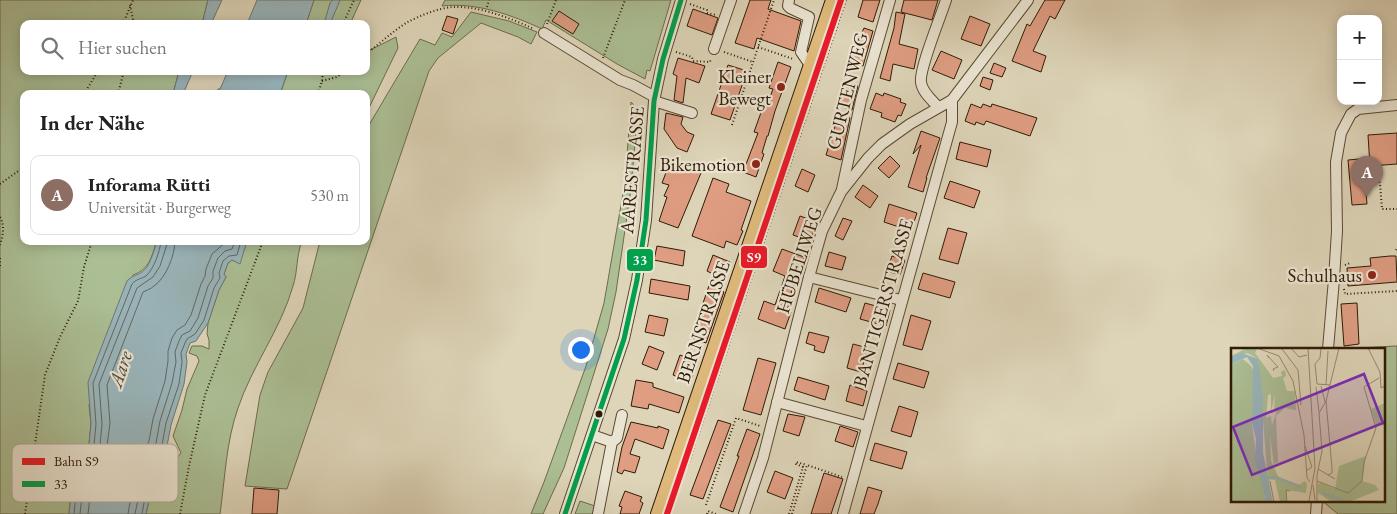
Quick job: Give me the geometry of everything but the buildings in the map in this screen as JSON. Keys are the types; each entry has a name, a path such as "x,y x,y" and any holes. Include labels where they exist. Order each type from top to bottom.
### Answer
{"main road":[{"name":"BERNSTRASSE","path":"657,514 832,0"}],"street":[{"name":"AARESTRASSE","path":"565,514 624,340 637,280 646,220 655,99 666,49 681,0"},
{"path":"714,49 731,0"},
{"path":"789,0 788,6 790,8 809,17 801,52 810,65"},
{"name":"GURTENWEG","path":"841,192 861,100 890,0"},
{"path":"938,108 924,90 920,80 922,67 946,0"},
{"name":"HÜBELIWEG","path":"744,514 763,458 822,231 841,192 868,158 882,144 910,124 952,100 1028,0"},
{"path":"544,33 620,80 633,85 655,99 692,113"},
{"name":"BANTIGERSTRASSE","path":"843,514 952,122 952,100"},
{"path":"1328,348 1336,241 1336,162 1341,133 1351,114 1358,109 1397,105"},
{"path":"809,277 901,300"},
{"path":"777,402 866,426"},
{"path":"598,514 612,442 617,438 622,415"},
{"path":"592,435 612,442"}],"path":[{"path":"124,20 132,0"},
{"path":"345,20 354,0"},
{"path":"486,8 490,0"},
{"path":"370,51 406,23 436,10 452,7 489,13 544,33 556,0"},
{"path":"600,67 625,0"},
{"path":"681,0 705,8 707,13"},
{"path":"732,125 774,0"},
{"path":"688,465 846,0"},
{"path":"130,5 133,20"},
{"path":"758,47 792,59"},
{"path":"666,49 692,57 692,61 710,62"},
{"path":"714,49 753,62"},
{"path":"86,90 96,75"},
{"path":"119,90 123,75"},
{"path":"319,90 323,75"},
{"path":"322,81 339,75"},
{"path":"0,184 20,169"},
{"path":"1369,174 1369,176 1380,183 1382,209 1397,209"},
{"path":"0,216 3,223 3,236 0,245"},
{"path":"35,444 45,375 60,337 78,301 84,267 91,245"},
{"path":"180,514 188,466 205,395 261,245"},
{"path":"0,258 0,266"},
{"path":"1344,289 1345,294 1397,290"},
{"path":"706,505 736,418 770,429"},
{"path":"790,514 803,467 796,464 796,462 852,480"},
{"path":"790,514 807,465"},
{"path":"707,514 708,511 716,514"}],"green space":[{"path":"0,0 208,0 203,20 20,20 20,75 178,75 174,90 20,90 20,245 156,245 146,266 133,275 89,405 91,424 89,444 12,444 12,502 70,502 69,514 0,514"},
{"path":"314,0 361,0 352,20 307,20"},
{"path":"445,0 671,0 650,71 647,70 645,79 546,20 542,29 518,19 481,8 455,5 442,6"},
{"path":"471,12 509,21 537,32 531,44 481,23 438,58 429,71 370,245 370,123 420,39 435,45 442,33 452,37"},
{"path":"396,37 398,48 370,106 370,90 281,90 287,75 370,75 370,50"},
{"path":"631,102 638,109 631,188 616,292 608,329 564,468 543,514 531,514 586,366 604,303 625,182"},
{"path":"246,245 301,245 295,280 288,302 244,392 234,421 228,447 220,514 146,514 149,502 178,502 178,457 181,453 173,436 187,389 199,361 197,356 189,353 192,346 202,346 209,349 208,323 219,290 226,277 224,274 228,263 232,260 239,263"},
{"path":"319,245 370,245 287,489 245,486 260,395 268,372 303,308"},
{"path":"1397,346 1397,514 1338,514 1323,502 1384,502 1384,348 1357,348"},
{"path":"580,501 595,506 595,514 575,514"}],"water":[{"path":"208,0 222,0 213,20 203,20"},
{"path":"257,0 314,0 307,20 249,20"},
{"path":"333,0 340,0 332,20 325,20 330,3"},
{"path":"178,75 191,75 185,90 174,90"},
{"path":"226,75 287,75 281,90 218,90"},
{"name":"Aare","path":"156,245 246,245 240,264 232,260 228,263 224,274 226,277 219,290 208,323 196,341 190,343 186,354 187,362 184,384 171,425 167,444 89,444 91,424 88,382 127,281 145,270"},
{"path":"70,502 149,502 146,514 69,514"}],"rail line":[{"name":"S9","path":"667,514 841,0"}],"transit line":[{"name":"33","path":"565,514 624,339 637,280 646,220 654,101 663,59 681,0"}],"place":[{"name":"Kleiner Bewegt","path":"781,87"},
{"name":"Bikemotion","path":"756,164"},
{"name":"Inforama Rütti","path":"1367,197"},
{"name":"Schulhaus","path":"1372,275"}]}
